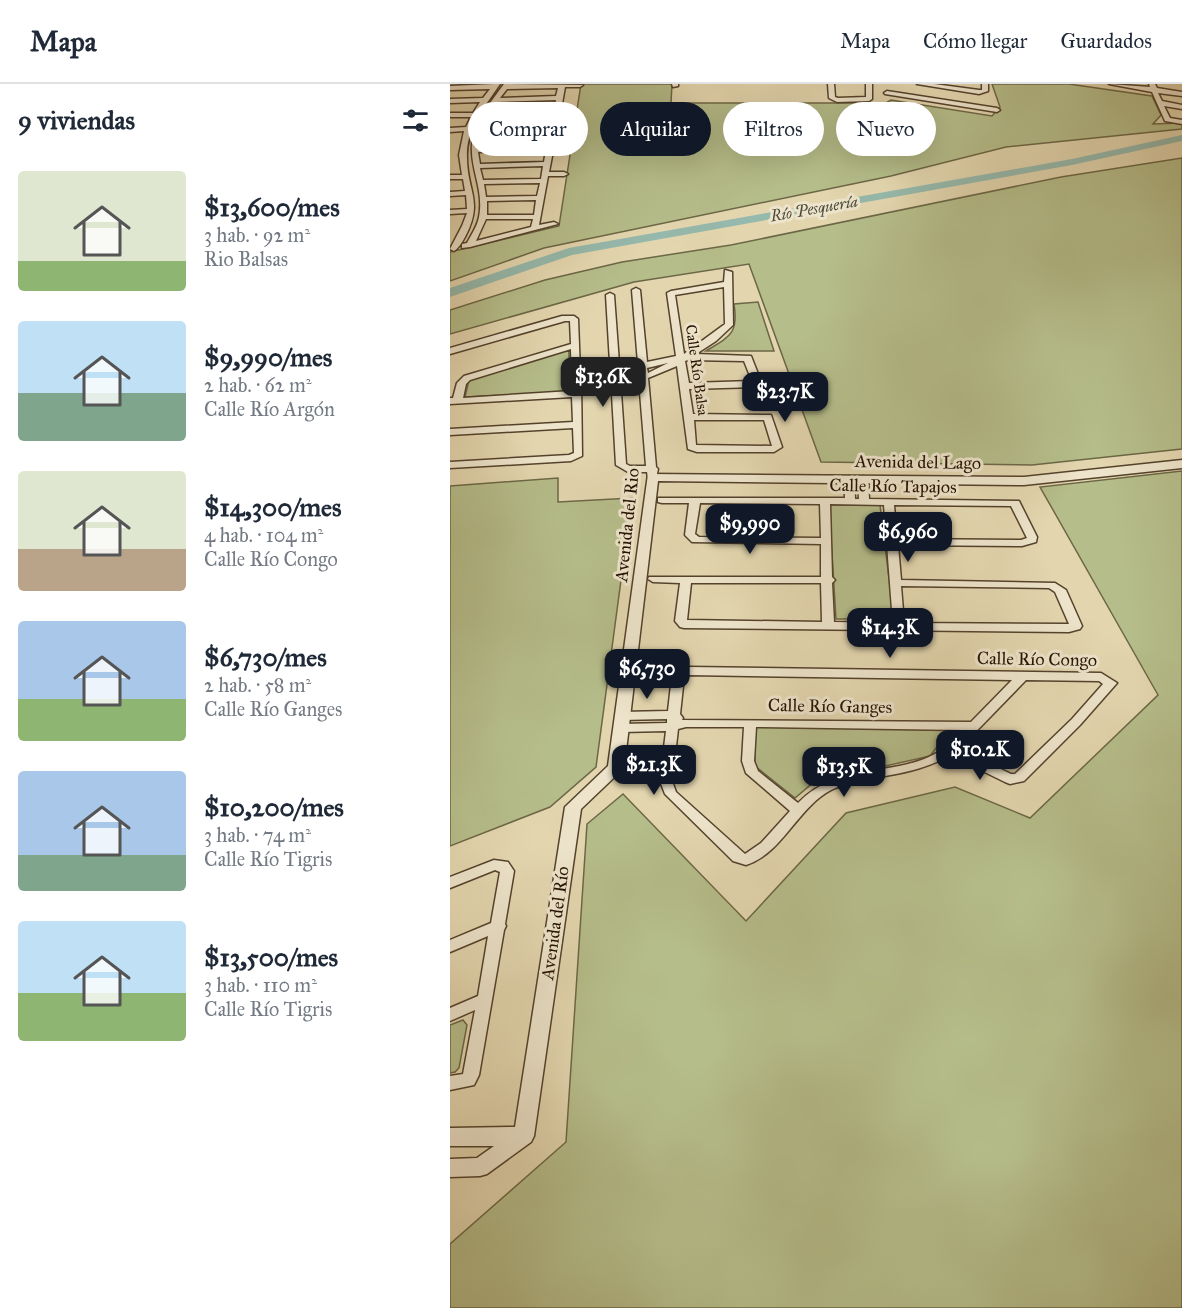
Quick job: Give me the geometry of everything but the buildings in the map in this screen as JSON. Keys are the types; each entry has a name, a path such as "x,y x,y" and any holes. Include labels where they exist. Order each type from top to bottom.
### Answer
{"street":[{"path":"831,84 832,98 855,100 871,97 869,84"},
{"path":"885,84 887,95 997,110"},
{"path":"920,84 975,92 985,87"},
{"path":"1112,84 1152,87 1182,94"},
{"path":"450,88 496,85"},
{"path":"450,101 484,100 496,85"},
{"path":"495,100 506,85 580,85"},
{"path":"558,102 561,85"},
{"path":"1152,87 1169,122 1182,122"},
{"path":"495,100 559,98"},
{"path":"1161,104 1182,107"},
{"path":"450,115 468,115"},
{"path":"450,130 467,129 460,160 470,193 471,211 464,231 452,249"},
{"path":"470,245 483,217 480,182 474,156"},
{"path":"535,228 548,156"},
{"path":"460,160 475,163 546,164"},
{"path":"480,182 544,178 564,174"},
{"path":"450,177 466,177"},
{"path":"450,194 470,193"},
{"path":"482,199 540,198"},
{"path":"450,212 471,211"},
{"path":"483,217 536,217"},
{"path":"452,249 554,224"},
{"path":"450,231 464,231"},
{"path":"614,370 644,377 662,372 720,335 729,325 728,272"},
{"name":"Calle Río Balsa","path":"689,417 766,417 769,419 777,447 774,449 694,449 691,447 682,358 671,294 673,291 727,284"},
{"name":"Avenida del Rio","path":"622,722 653,473 636,290"},
{"path":"610,295 621,465 628,469 653,473"},
{"path":"450,351 569,317 575,321 579,453 577,456 450,465"},
{"path":"575,345 469,377 462,382 453,401 576,394"},
{"path":"576,371 589,373 614,370 682,358 748,358 756,385 685,386"},
{"path":"450,432 578,424"},
{"name":"Avenida del Lago","path":"653,473 1024,481 1045,474 1178,461"},
{"path":"849,479 850,502"},
{"path":"863,479 864,502"},
{"name":"Calle Río Tapajos","path":"662,500 1015,503 1032,540 1022,543 892,542"},
{"path":"694,500 690,535 701,540 826,541"},
{"path":"825,501 829,580 828,626"},
{"path":"889,502 899,626"},
{"path":"653,579 829,580"},
{"path":"686,579 682,624 1070,628 1076,626 1060,590 1046,584 895,583"},
{"name":"Calle Río Congo","path":"672,721 678,676 689,671 1101,677 1109,680 1109,686 1076,722 1016,779 950,750"},
{"path":"672,721 667,788 738,857 746,860 755,855 826,787 923,764 950,750 1023,676"},
{"name":"Calle Río Ganges","path":"622,722 973,726"},
{"name":"Avenida del Río","path":"524,1136 573,807 616,768 622,722"},
{"path":"750,723 748,761 752,773 799,811"},
{"path":"450,883 494,865 503,866 507,871 471,1075 469,1080 450,1083"},
{"path":"450,946 499,926"},
{"path":"450,1015 486,999"},
{"path":"450,1137 524,1136"},
{"path":"450,1168 480,1167 524,1136"}],"green space":[{"path":"581,84 672,84 671,102 600,102 600,156 711,156 711,103 723,103 723,156 824,156 824,103 836,103 836,156 936,156 936,107 992,116 1000,107 992,84 1069,84 1152,96 1161,115 1153,124 1182,123 1182,129 1006,147 891,176 544,248 450,281 450,252 559,226 570,156 588,156 588,102 578,102"},
{"path":"552,99 555,101 555,102 496,102"},
{"path":"1182,158 1182,449 1032,465 821,462 749,264 634,282 450,334 450,310 545,280 622,262 731,245 1061,177"},
{"path":"758,302 774,351 706,351 730,334 735,322 734,304"},
{"path":"569,348 569,392 465,397 469,380"},
{"path":"1182,471 1182,1308 450,1308 450,1244 566,1142 587,824 623,794 746,921 846,813 955,787 1030,818 1158,695 1040,487"},
{"path":"558,478 558,502 632,498 596,767 550,807 450,846 450,486"},
{"path":"829,505 880,505 894,619 836,619"},
{"path":"755,727 951,729 930,756 814,782 795,798 755,766"},
{"path":"463,1020 467,1025 459,1068 450,1073 450,1025"}],"waterway":[{"name":"Río Pesquería","path":"450,293 569,252 1072,162 1182,138"}]}
